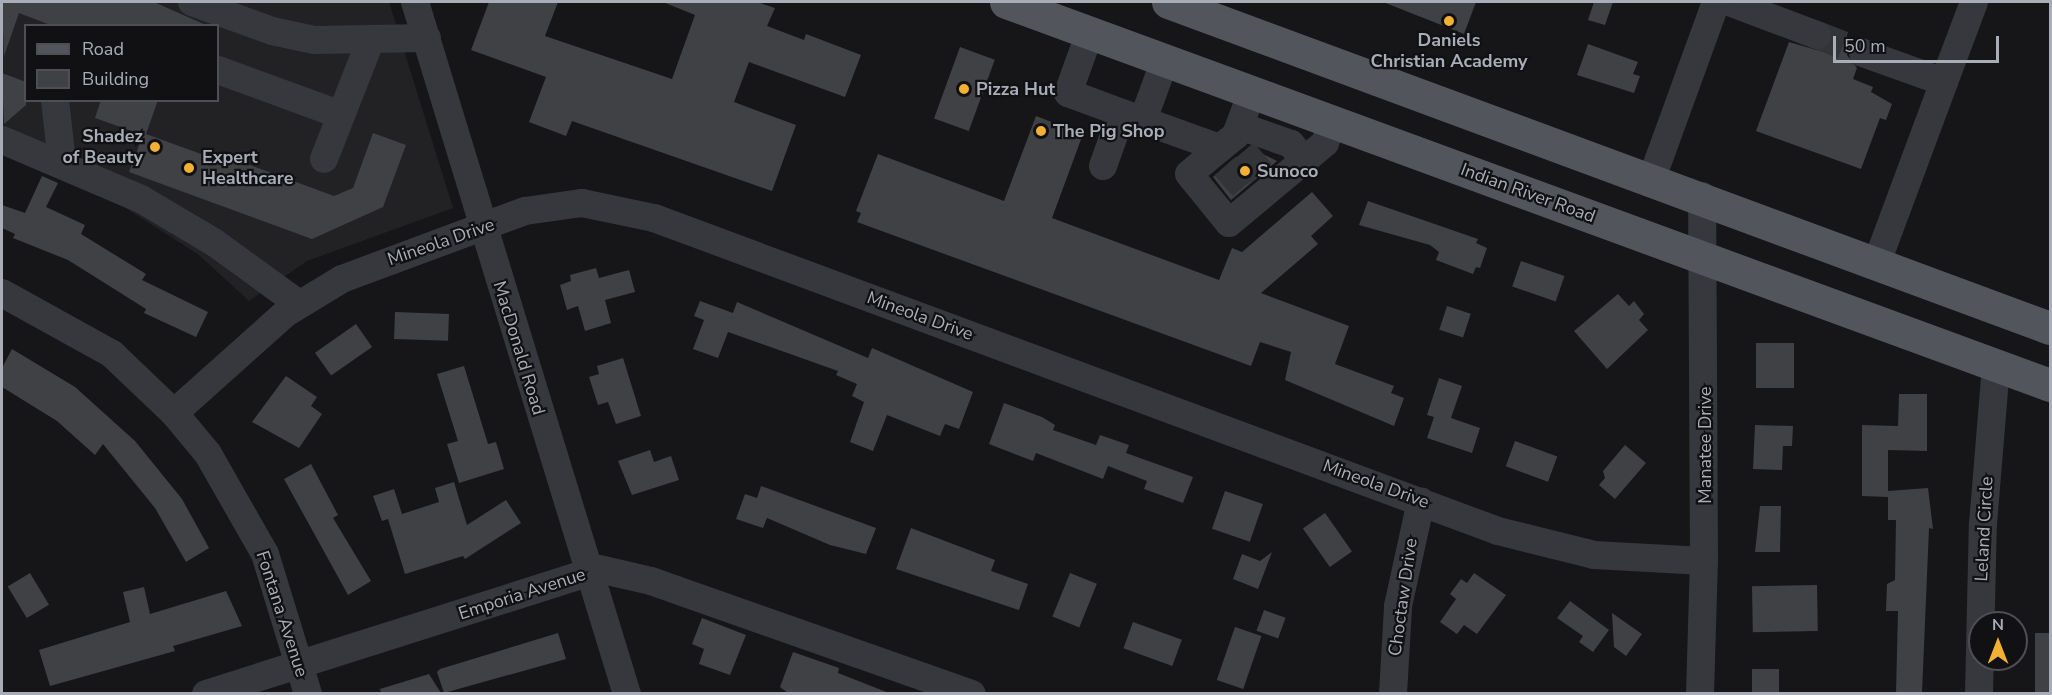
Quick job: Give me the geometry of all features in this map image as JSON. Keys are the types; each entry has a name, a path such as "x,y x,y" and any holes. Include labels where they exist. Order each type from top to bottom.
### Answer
{"main road":[{"name":"Indian River Road","path":"1006,2 2050,385"},
{"path":"1168,2 1702,196 2050,328"}],"street":[{"path":"192,2 272,31 314,40 427,38"},
{"name":"MacDonald Road","path":"415,2 482,230 627,693"},
{"path":"1652,178 1716,2"},
{"path":"1729,2 1817,35"},
{"path":"1877,262 1974,2"},
{"path":"1090,32 1068,93 1229,147 1291,144 1304,160"},
{"path":"324,159 371,39"},
{"path":"1863,53 1944,82"},
{"path":"1103,166 1165,60"},
{"path":"219,70 341,115"},
{"path":"1252,92 1229,147 1189,174 1229,223 1259,189 1304,160 1325,143 1333,121"},
{"path":"55,102 62,162"},
{"path":"2,140 62,162 141,199 215,243 299,304"},
{"name":"Manatee Drive","path":"1700,693 1704,561 1702,196"},
{"name":"Mineola Drive","path":"174,413 225,363 299,304 342,279 482,230 525,211 582,203 654,218 1421,501 1551,546 1649,561 1704,561"},
{"name":"Fontana Avenue","path":"2,293 112,354 174,413 230,485 265,554 308,693"},
{"name":"Leland Circle","path":"1980,693 1983,524 1996,365"},
{"name":"Choctaw Drive","path":"1393,693 1398,606 1421,501"},
{"name":"Emporia Avenue","path":"206,693 588,573 624,572 972,693"}],"shaded area":[{"path":"2,2 389,2 453,208 307,261 249,301 199,255 124,207 2,153"}],"building":[{"path":"2,2 154,2 204,24 48,24 19,13 4,56"},
{"path":"489,2 558,2 545,36 672,79 695,15 663,2 757,2 775,8 767,26 804,40 806,34 861,55 845,97 749,62 734,102 796,125 772,191 572,121 566,136 529,122 546,77 471,50"},
{"name":"Daniels Christian Academy","path":"1383,2 1476,2 1464,34"},
{"path":"1594,2 1613,2 1605,25 1588,20"},
{"path":"1833,32 1854,39 1847,55 1857,68 1853,79 1873,87 1871,92 1892,104 1886,120 1880,118 1861,169 1756,131 1789,42 1820,51 1832,41"},
{"path":"1588,44 1638,62 1633,74 1640,76 1634,93 1577,75"},
{"name":"Pizza Hut","path":"960,47 995,60 969,131 934,118"},
{"path":"2,73 24,81 24,102 26,102 26,105 4,124"},
{"path":"100,102 157,102 146,134 201,154 204,148 334,196 353,188 373,133 406,145 383,207 312,239 129,172 143,135 95,118"},
{"path":"1036,116 1083,134 1052,218 1219,280 1232,248 1242,252 1312,192 1333,216 1311,236 1318,244 1261,293 1349,326 1335,364 1394,386 1391,393 1404,398 1394,426 1285,380 1291,352 1260,342 1251,366 857,222 861,213 856,211 878,154 1004,201"},
{"name":"Sunoco","path":"1249,147 1277,161 1231,200 1213,177"},
{"path":"42,176 58,183 46,207 85,225 81,234 146,274 142,280 208,312 196,337 144,313 146,309 68,260 13,238 15,234 2,228 2,205 25,213"},
{"path":"1368,201 1478,239 1476,243 1487,248 1480,268 1476,267 1473,274 1436,260 1439,252 1430,245 1359,225"},
{"path":"1521,261 1564,276 1556,302 1512,287"},
{"path":"596,268 599,278 629,270 635,292 605,300 611,323 585,331 578,306 567,310 560,285 571,281 570,275"},
{"path":"1618,294 1629,306 1634,301 1644,314 1639,320 1648,330 1607,369 1574,331"},
{"path":"700,301 733,313 737,302 868,358 872,348 973,392 959,429 945,424 940,436 887,415 873,451 850,442 864,402 852,396 857,384 836,375 838,371 728,332 718,358 693,349 704,320 694,316"},
{"path":"1447,306 1471,314 1463,338 1439,330"},
{"path":"395,312 449,314 448,341 394,339"},
{"path":"356,324 372,347 331,376 315,353"},
{"path":"1756,343 1794,343 1794,388 1756,388"},
{"path":"12,349 75,387 135,441 182,499 209,548 186,562 155,508 103,444 95,455 57,421 2,387 2,368"},
{"path":"623,358 641,416 616,424 608,402 598,405 589,377 599,374 597,366"},
{"path":"464,366 488,444 496,442 504,469 459,483 447,444 458,441 437,374"},
{"path":"286,376 317,397 311,406 322,414 299,448 252,422"},
{"path":"1439,378 1462,386 1451,418 1480,428 1472,453 1427,438 1434,417 1427,415"},
{"path":"1899,394 1927,394 1927,451 1888,450 1888,497 1862,496 1862,425 1898,426"},
{"path":"1004,403 1042,417 1055,425 1053,430 1096,445 1100,435 1129,445 1126,453 1193,477 1183,503 1144,489 1147,481 1108,466 1103,479 1036,453 1033,461 989,444"},
{"path":"1755,425 1793,426 1792,446 1783,446 1782,470 1753,469"},
{"path":"1515,441 1557,456 1548,482 1506,466"},
{"path":"1625,445 1646,463 1615,499 1599,485 1605,478 1603,471"},
{"path":"650,450 654,462 671,456 679,480 632,495 618,461"},
{"path":"311,464 338,515 333,518 371,581 348,595 284,479"},
{"path":"454,482 467,525 506,500 521,523 465,559 463,556 405,574 388,519 382,521 373,496 394,489 402,514 439,502 435,488"},
{"path":"761,486 876,528 866,554 830,545 767,518 763,528 736,519 745,494 757,498"},
{"path":"1928,488 1933,529 1929,528 1922,693 1896,693 1898,611 1886,611 1887,584 1895,580 1896,520 1888,520 1888,491"},
{"path":"1225,491 1263,504 1250,542 1212,529"},
{"path":"1760,506 1781,506 1780,552 1755,552"},
{"path":"1325,513 1352,552 1330,567 1303,528"},
{"path":"911,528 995,560 991,571 1028,584 1019,610 896,569"},
{"path":"1272,552 1258,589 1233,579 1242,554 1260,561"},
{"path":"30,573 49,605 27,618 8,586"},
{"path":"1070,573 1097,584 1079,627 1052,617"},
{"path":"1474,573 1506,595 1477,634 1464,625 1457,634 1440,622 1456,599 1450,594 1461,579 1467,583"},
{"path":"1817,585 1818,631 1753,632 1752,586"},
{"path":"144,587 150,614 226,591 242,626 173,646 175,651 50,686 39,650 130,622 123,592"},
{"path":"1570,601 1609,630 1593,652 1579,642 1583,636 1557,618"},
{"path":"1264,610 1286,618 1278,639 1256,631"},
{"path":"1612,613 1642,634 1626,656 1614,647"},
{"path":"702,618 746,635 730,675 699,664 704,649 692,644"},
{"path":"1133,622 1182,640 1172,666 1123,648"},
{"path":"1235,627 1261,636 1243,689 1217,680"},
{"path":"558,633 566,659 444,693 437,672 440,669"},
{"path":"2035,633 2050,633 2050,693 2035,693"},
{"path":"793,652 839,668 838,673 889,693 788,693 780,687"},
{"path":"1752,669 1779,669 1779,693 1752,693"},
{"path":"429,674 441,693 381,693 380,689"}],"tunnel":[{"path":"1817,35 1863,53"},
{"path":"1243,152 1264,176"},
{"path":"1225,166 1247,191"}],"place":[{"name":"Daniels Christian Academy","path":"1449,21"},
{"name":"Pizza Hut","path":"964,89"},
{"name":"The Pig Shop","path":"1041,131"},
{"name":"Shadez of Beauty","path":"155,147"},
{"name":"Expert Healthcare","path":"189,168"},
{"name":"Sunoco","path":"1245,171"}]}
